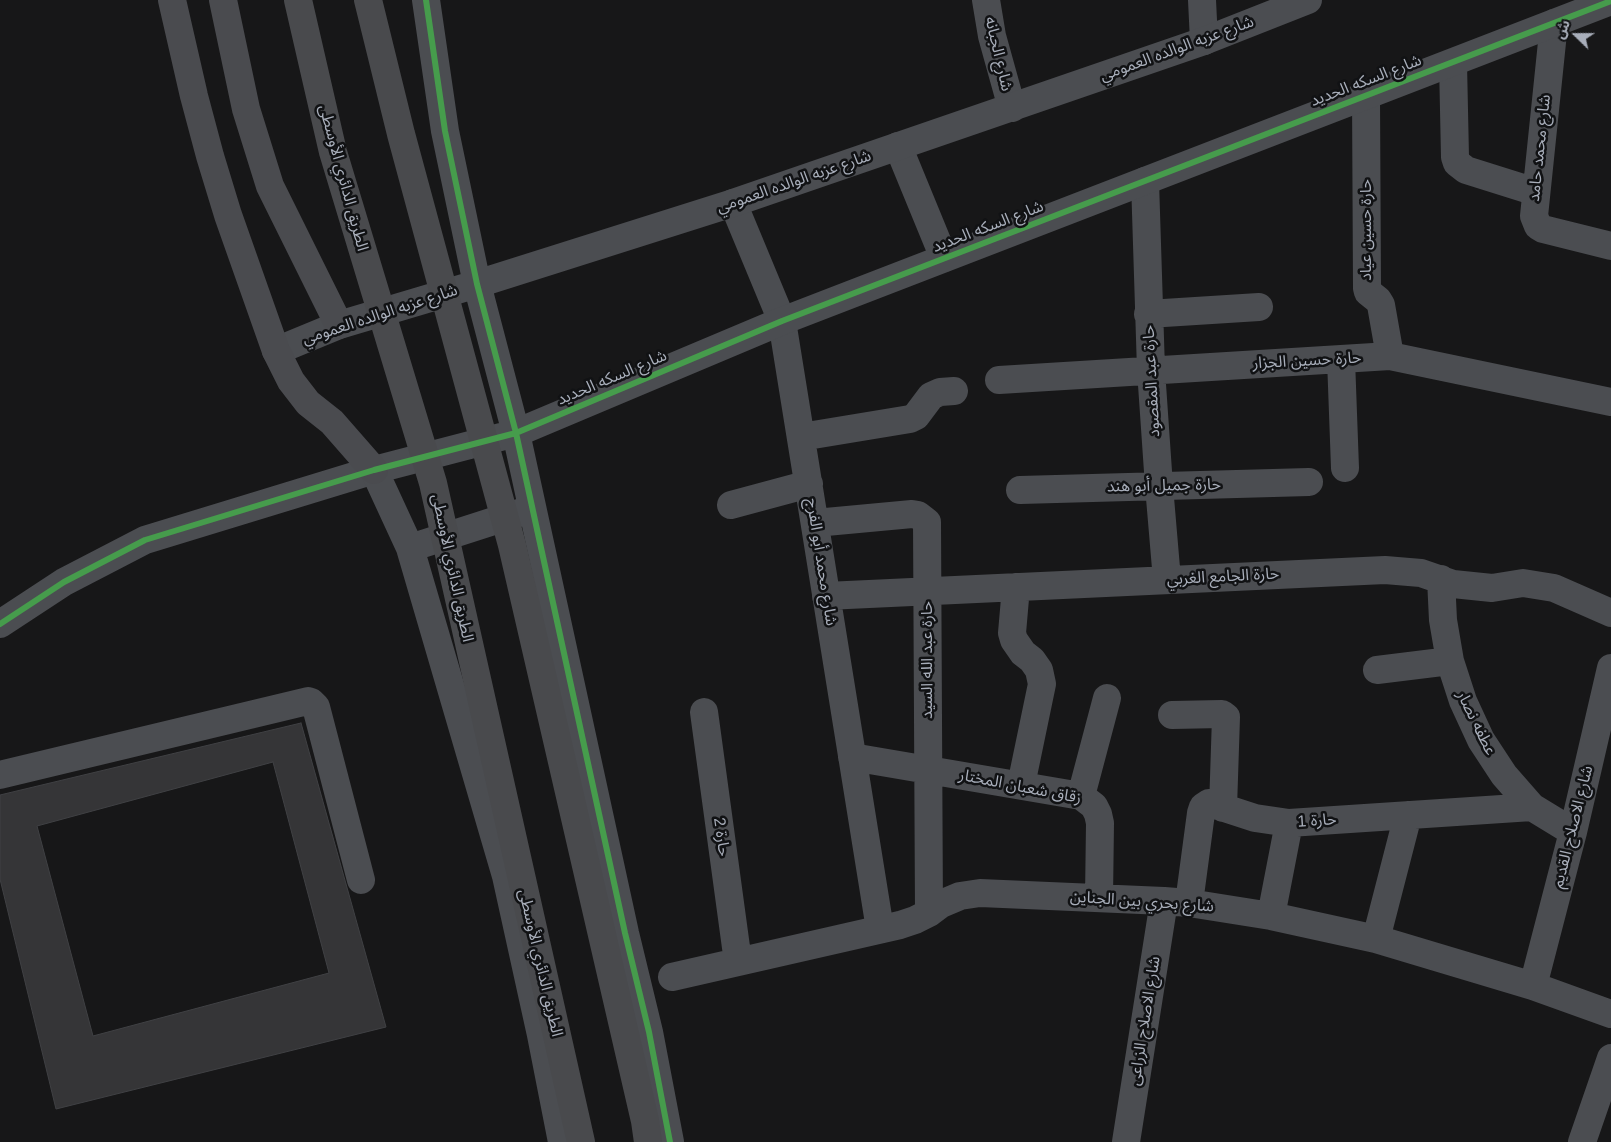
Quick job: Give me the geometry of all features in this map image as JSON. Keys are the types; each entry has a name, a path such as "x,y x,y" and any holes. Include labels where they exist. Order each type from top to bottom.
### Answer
{"highway":[{"name":"الطريق الدائري الأوسطى","path":"298,0 333,152 433,484 581,1142"},
{"path":"368,0 401,134 512,545 643,1111 648,1142"}],"main road":[{"path":"172,0 210,156 228,215 276,351 291,381 308,403 332,422 374,470"},
{"path":"223,0 246,109 270,186 339,325"}],"street":[{"path":"426,0 445,131 477,284 516,433 649,1032 670,1142"},
{"name":"شارع الجبانه","path":"986,0 992,36 1012,108"},
{"path":"1202,0 1204,41"},
{"name":"شارع عزبه الوالده العمومي","path":"276,351 339,325 477,284 733,203 1204,41 1308,0"},
{"name":"شارع السكه الحديد","path":"0,624 64,582 145,540 374,470 516,433 782,321 1611,2"},
{"name":"شارع محمد حامد","path":"1554,24 1534,216 1538,226 1543,229 1611,246"},
{"path":"1453,63 1455,157 1457,163 1466,170 1536,192"},
{"name":"حارة حسين عياد","path":"1366,96 1367,288 1368,292 1378,300 1381,306 1390,356"},
{"path":"898,146 944,258"},
{"name":"حارة عبد المقصود","path":"1145,182 1151,370 1167,580"},
{"name":"شارع محمد أبو الفرج","path":"733,203 782,321 880,930"},
{"path":"1148,314 1259,307"},
{"name":"حارة حسين الجزار","path":"999,380 1390,356 1611,402"},
{"path":"1341,359 1345,468"},
{"path":"801,437 910,419 916,416 931,396 940,392 954,391"},
{"path":"374,470 410,548 506,876 562,1142"},
{"name":"حارة جميل أبو هند","path":"1020,490 1309,482"},
{"path":"731,506 809,484"},
{"path":"410,548 532,509"},
{"name":"حارة عبد الله السيد","path":"815,523 912,514 918,515 927,522 929,913"},
{"name":"حارة الجامع الغربي","path":"826,596 1385,570 1421,573 1453,584 1492,588 1523,582 1554,588 1611,613"},
{"name":"عطفه نصار","path":"1441,579 1443,620 1450,661 1463,701 1481,740 1504,775 1532,807 1573,832"},
{"path":"1016,587 1012,626 1014,640 1039,670 1042,684 1021,786"},
{"path":"1376,670 1450,661"},
{"name":"شارع الاصلاح القديم","path":"1533,986 1573,832 1611,668"},
{"path":"1081,796 1107,698"},
{"path":"0,775 308,701 316,707 361,880"},
{"name":"حارة 2","path":"704,712 738,962"},
{"path":"1172,715 1222,714 1226,717 1223,808"},
{"name":"زقاق شعبان المختار","path":"852,757 1081,796 1094,806 1100,823 1099,898"},
{"name":"حارة 1","path":"1176,902 1202,810 1209,803 1255,818 1289,823 1532,807"},
{"path":"1376,939 1408,815"},
{"path":"1271,916 1289,823"},
{"name":"شارع بحري بين الجناين","path":"672,977 880,930 915,920 960,896 980,893 1176,902 1271,916 1376,939 1533,986 1611,1014"},
{"name":"شارع الاصلاح الزراعى","path":"1126,1142 1176,902"},
{"path":"1582,1142 1611,1058"}],"building":[{"path":"301,723 386,1027 56,1109 0,879 0,795","holes":["273,762 329,973 93,1036 37,826"]}],"cycle path":[{"path":"426,0 445,131 477,284 516,433 625,933 649,1032 670,1142"},
{"path":"0,624 64,582 145,540 374,470 516,433 782,321 1611,1"}]}
